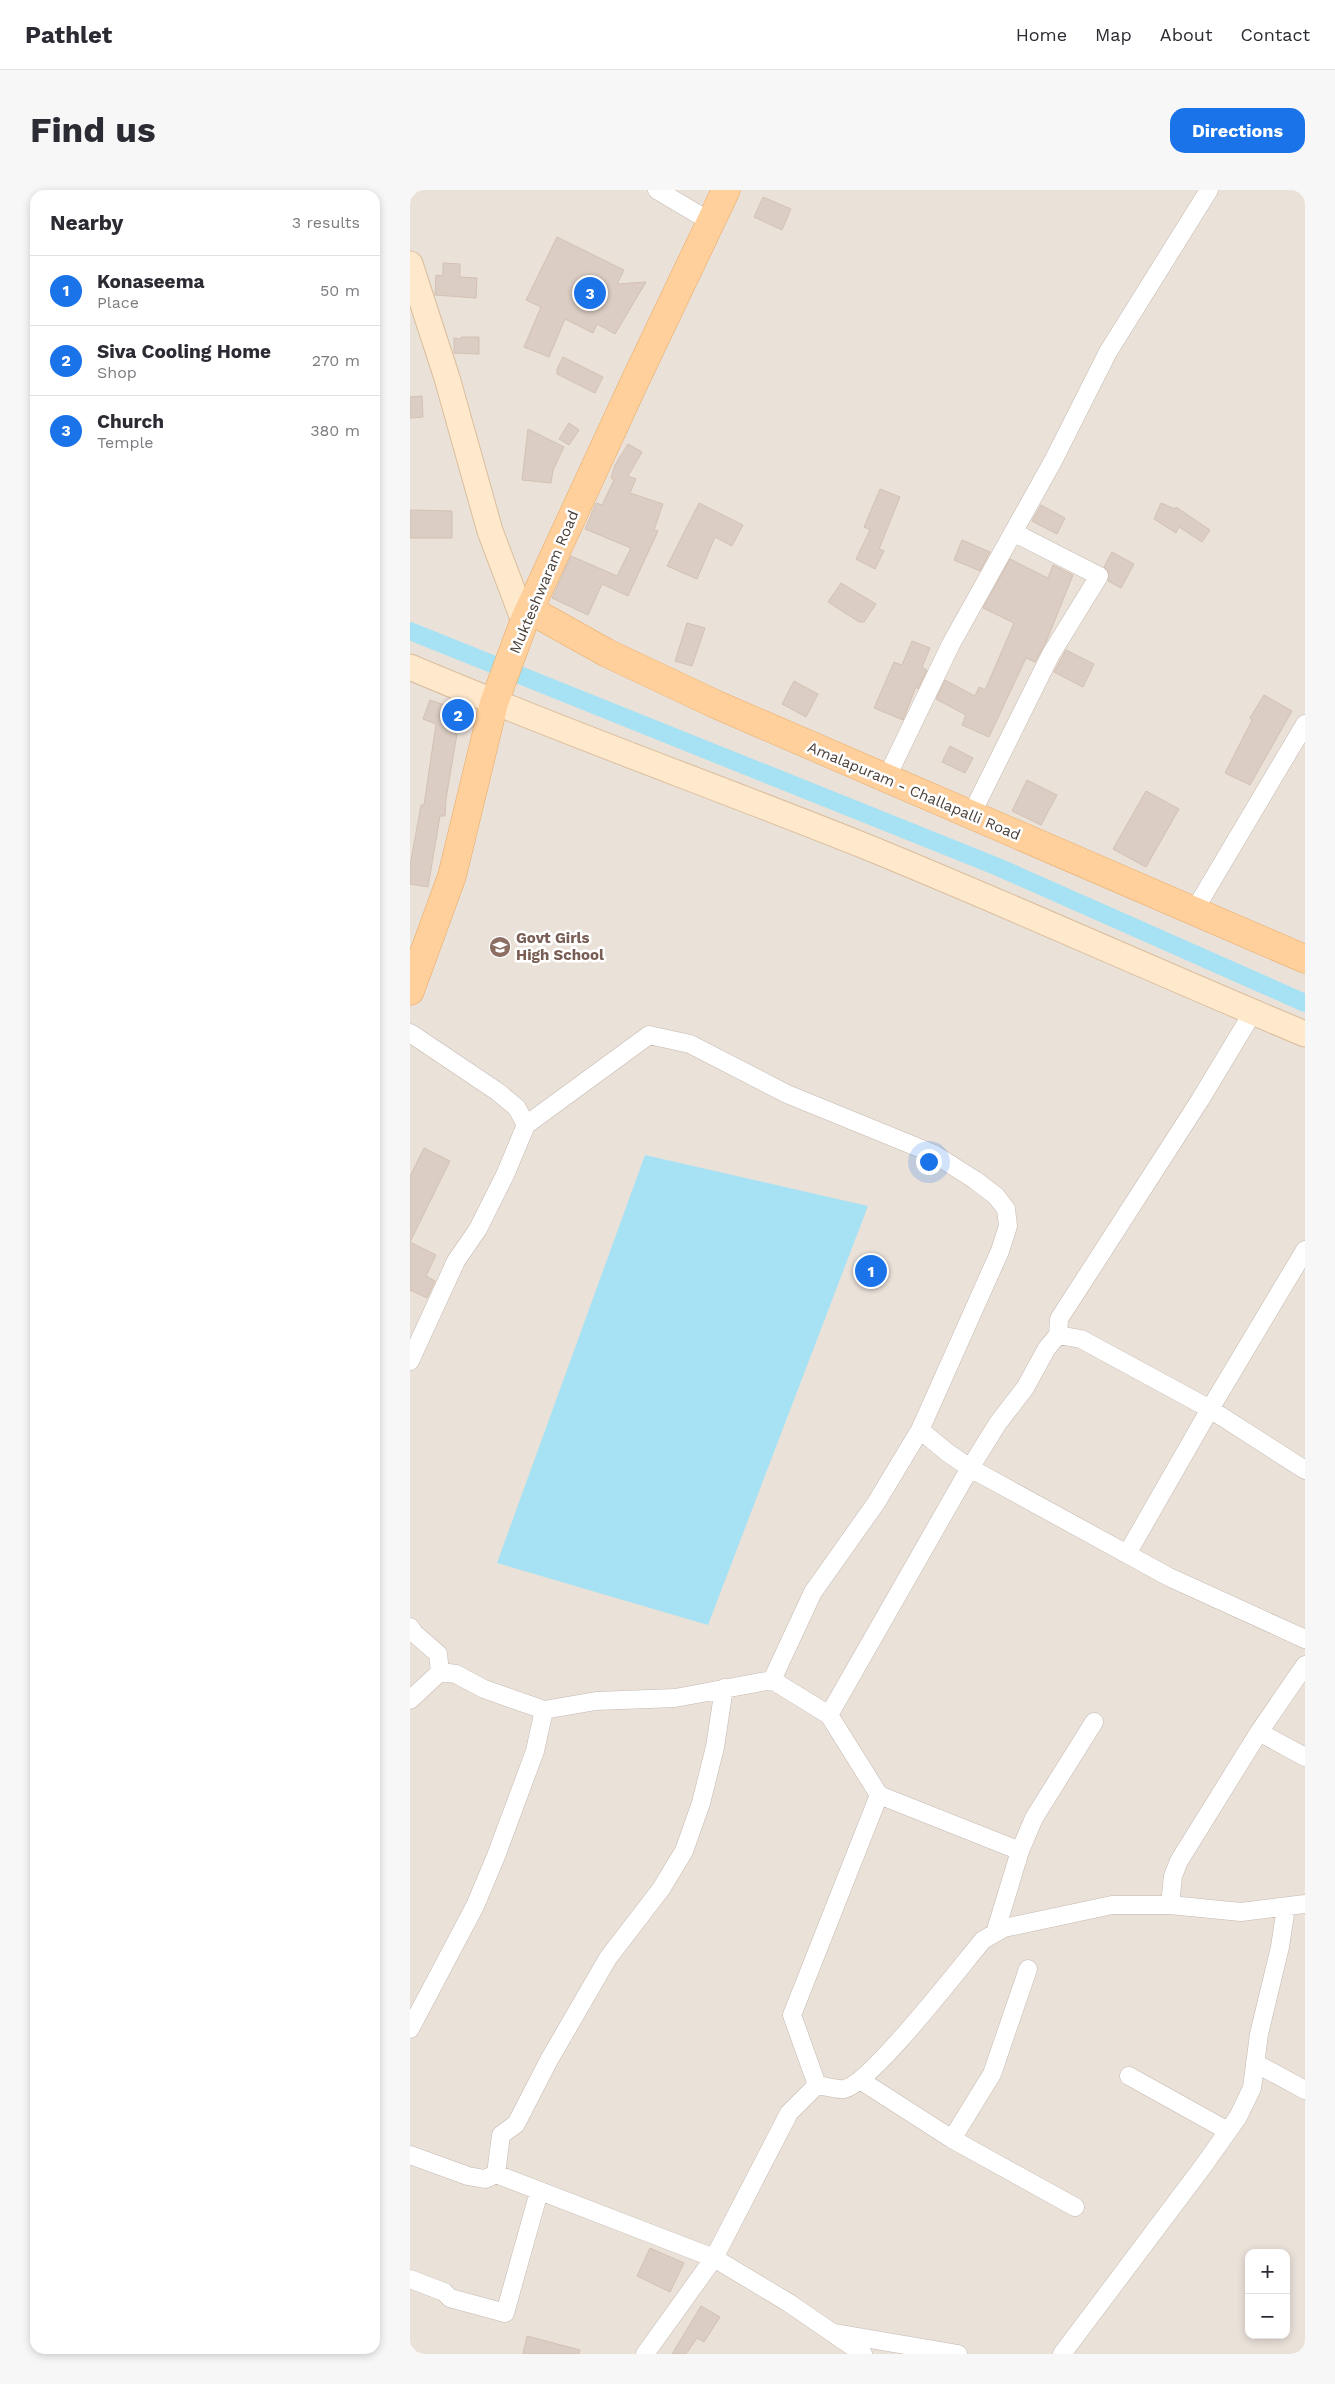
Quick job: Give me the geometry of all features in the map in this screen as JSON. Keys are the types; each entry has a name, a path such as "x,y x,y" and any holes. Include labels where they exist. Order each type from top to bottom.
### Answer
{"main road":[{"name":"Mukteshwaram Road","path":"410,991 452,876 497,697 526,618 726,190"},
{"name":"Amalapuram - Challapalli Road","path":"526,618 608,653 724,708 886,779 1305,959"}],"street":[{"path":"657,190 710,222"},
{"path":"886,779 951,644 1053,460 1108,352 1209,190"},
{"path":"410,264 452,396 490,531 521,613 526,618"},
{"path":"971,815 1051,654 1099,576 1013,532"},
{"path":"410,667 497,697 930,873 1305,1034"},
{"path":"1194,911 1305,724"},
{"path":"829,1715 970,1468 998,1423 1024,1388 1047,1348 1058,1335 1059,1319 1200,1100 1253,1012"},
{"path":"410,1033 498,1092 517,1108 526,1125"},
{"path":"410,1361 434,1314 456,1261 478,1229 505,1175 526,1125 649,1035 690,1044 788,1094 934,1154 996,1196 1006,1210 1008,1226 1000,1251 920,1430 876,1503 812,1592 772,1680"},
{"path":"1127,1554 1210,1409 1305,1250"},
{"path":"1058,1335 1081,1338 1210,1409 1305,1470"},
{"path":"920,1430 970,1468 1169,1577 1305,1639"},
{"path":"410,1627 414,1633 438,1654 440,1672"},
{"path":"1170,1905 1173,1876 1179,1861 1260,1732 1305,1665"},
{"path":"410,1700 440,1672"},
{"path":"440,1672 456,1674 484,1689 544,1710 596,1701 675,1698 772,1680 829,1715 879,1794 1020,1851"},
{"path":"496,2174 501,2135 516,2124 549,2060 608,1958 662,1889 684,1851 702,1803 713,1756 724,1688"},
{"path":"410,2029 474,1906 496,1856 535,1751 544,1710"},
{"path":"995,1933 1020,1851 1034,1818 1094,1722"},
{"path":"1260,1732 1305,1757"},
{"path":"817,2085 792,2015 879,1794"},
{"path":"817,2085 844,2089 860,2080 887,2055 983,1940 1004,1928 1112,1905 1170,1905 1241,1912 1305,1904"},
{"path":"1062,2354 1204,2165 1228,2131 1252,2088 1268,1990 1280,1947 1286,1907"},
{"path":"952,2139 992,2074 1028,1969"},
{"path":"1255,2063 1305,2090"},
{"path":"1129,2076 1228,2131"},
{"path":"860,2080 952,2139 1075,2207"},
{"path":"645,2354 714,2258 789,2113 817,2085"},
{"path":"410,2154 468,2176 485,2178 496,2174 714,2258 788,2303 863,2354"},
{"path":"410,2279 444,2292 450,2298 505,2313 539,2192"},
{"path":"828,2331 958,2354"}],"shaded area":[{"path":"410,190 1305,190 1305,2354 410,2354"}],"water":[{"path":"645,1155 868,1206 708,1625 497,1563"}],"building":[{"path":"763,197 791,209 782,230 754,217"},
{"path":"557,237 624,270 617,284 646,282 615,334 597,324 593,333 565,319 549,357 524,347 541,307 526,300"},
{"path":"443,263 460,264 460,277 477,278 476,298 435,295 436,275 443,276"},
{"path":"461,337 479,337 479,354 454,353 454,338 461,339"},
{"path":"563,357 603,377 595,393 557,374 557,369"},
{"path":"422,396 423,417 410,418 410,397"},
{"path":"569,423 579,430 569,445 559,439"},
{"path":"528,429 564,447 553,470 551,483 522,480"},
{"path":"628,444 642,452 628,476 636,479 630,493 663,504 654,530 658,531 628,596 602,584 588,615 552,598 571,556 617,576 631,548 585,529 596,503 602,505 614,480 611,478 615,465"},
{"path":"880,489 900,497 879,549 884,551 875,569 856,559 870,530 864,527"},
{"path":"699,503 743,525 732,546 715,537 697,579 667,566"},
{"path":"1161,503 1175,509 1176,507 1210,530 1202,542 1179,527 1176,533 1154,519"},
{"path":"1041,505 1065,518 1057,534 1032,521"},
{"path":"410,510 452,511 452,538 410,538"},
{"path":"962,540 990,552 980,571 954,560"},
{"path":"1112,552 1134,564 1121,588 1108,581 1108,571 1104,567"},
{"path":"1010,559 1048,578 1053,565 1073,575 1046,642 1035,662 1026,658 989,737 962,725 966,715 936,699 945,680 975,696 979,687 985,690 1014,623 983,608"},
{"path":"841,583 876,604 864,622 859,622 828,602"},
{"path":"687,623 705,628 692,666 675,661"},
{"path":"912,641 930,648 922,667 927,670 918,689 916,687 903,720 874,708 894,662 902,665"},
{"path":"1066,650 1094,664 1083,687 1054,672"},
{"path":"794,681 818,694 806,717 782,704"},
{"path":"1264,695 1292,711 1250,785 1225,773 1252,720 1250,718"},
{"path":"430,700 462,711 454,733 457,734 445,816 440,816 428,887 410,884 410,866 421,805 424,805 436,724 423,719"},
{"path":"950,746 973,758 965,773 942,762"},
{"path":"1027,780 1057,795 1041,825 1012,811"},
{"path":"1146,791 1179,809 1146,867 1113,849"},
{"path":"424,1148 450,1161 410,1242 410,1176"},
{"path":"410,1242 436,1255 426,1276 435,1281 427,1298 410,1290"},
{"path":"650,2248 684,2263 670,2292 637,2276"},
{"path":"701,2306 720,2317 704,2342 697,2338 686,2354 672,2354"},
{"path":"527,2336 580,2350 579,2354 523,2354"}],"waterway":[{"path":"410,631 998,867 1305,1003"}],"place":[{"name":"Church","path":"590,293"},
{"name":"Siva Cooling Home","path":"458,715"},
{"name":"Govt Girls High School","path":"500,947"},
{"name":"Konaseema","path":"871,1271"}]}
